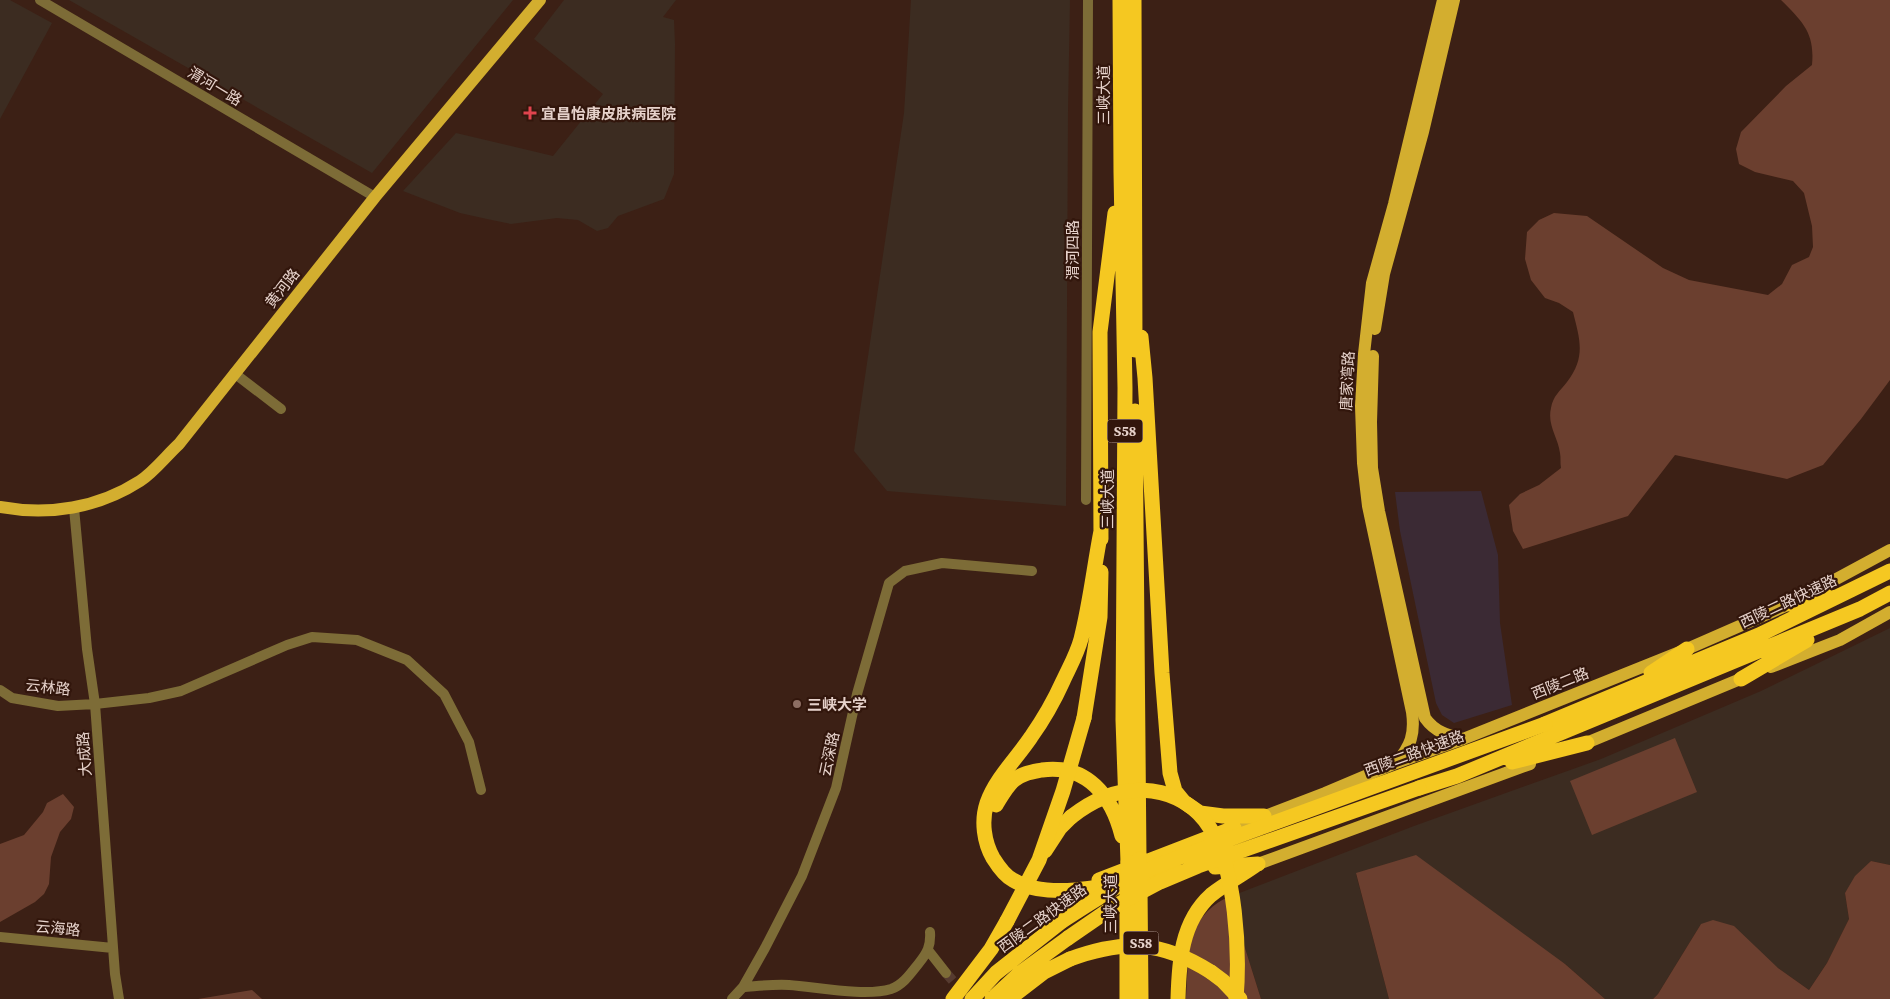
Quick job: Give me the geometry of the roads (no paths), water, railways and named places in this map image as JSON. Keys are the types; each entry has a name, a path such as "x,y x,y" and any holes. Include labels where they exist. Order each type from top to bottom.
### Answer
{"highway":[{"name":"三峡大道","path":"1120,0 1125,388 1123,720 1134,860"},
{"name":"三峡大道","path":"1128,999 1134,860 1134,0"},
{"path":"1039,860 1064,791 1084,718 1100,617 1100,332 1121,172"},
{"path":"1134,258 1145,378 1162,673 1170,773 1175,791 1184,802 1200,813 1224,816 1264,816"},
{"path":"1101,531 1081,640 1051,706 1031,738 998,783 987,803 984,821 985,836 990,852 998,866 1013,880 1040,889 1056,891 1070,891 1109,885 1193,869 1258,864"},
{"name":"西陵二路快速路","path":"972,999 996,973 1062,921 1102,895 1148,870 1545,724 1610,698 1759,634 1890,572"},
{"path":"1790,604 1856,589"},
{"name":"西陵二路快速路","path":"992,999 1020,973 1068,938 1113,907 1160,882 1457,776 1860,609 1890,593"},
{"path":"1742,679 1860,609"},
{"path":"1610,698 1688,649"},
{"path":"1457,776 1587,743"},
{"path":"1134,860 1106,797 1093,782 1072,771 1051,769 1027,772 1006,789 995,807 992,827 997,849 1019,874 1038,882 1088,884 1234,828"},
{"path":"953,999 991,948 1039,860 1060,828 1083,807 1108,795 1131,790 1158,792 1176,797 1189,804 1211,830 1226,871 1237,946 1238,999"},
{"path":"1178,999 1179,971 1186,931 1196,913 1211,896 1258,864"},
{"name":"三峡大道","path":"1133,888 1141,927 1141,999"},
{"path":"1141,927 1147,999"},
{"path":"1008,999 1044,972 1070,959 1093,950 1138,945 1165,949 1179,954 1224,981 1238,999"}],"main road":[{"name":"黄河路","path":"0,507 21,511 46,512 74,508 105,499 141,480 178,444 375,197 540,0"},
{"name":"唐家湾路","path":"1396,763 1411,741 1414,727 1368,506 1361,424 1364,354 1372,283 1394,204 1443,0"},
{"name":"唐家湾路","path":"1454,0 1423,132 1384,274 1373,347 1371,422 1372,468 1379,511 1425,718 1431,726 1442,734 1463,740"},
{"name":"西陵二路","path":"1234,828 1396,763 1463,740 1688,649 1790,604 1890,550"},
{"path":"1258,864 1587,743 1840,640 1890,612"},
{"path":"1309,799 1298,805 1290,814 1289,821 1294,835 1302,839 1313,840 1336,835"}],"street":[{"name":"渭河一路","path":"40,0 375,197"},
{"name":"渭河四路","path":"1086,500 1088,0"},
{"path":"234,373 281,409"},
{"name":"大成路","path":"74,508 83,610 95,704 113,948 119,999"},
{"name":"云深路","path":"732,999 743,986 802,876 836,788 857,694 889,583 905,571 942,563 1032,571"},
{"name":"云林路","path":"0,690 12,698 58,706 149,698 181,691 287,645 312,637 356,640 407,660 444,694 469,742 482,790"},
{"path":"743,986 786,985 842,991 879,991 901,984 928,950 931,942 930,932"},
{"name":"云海路","path":"0,937 113,948"},
{"path":"928,950 946,973"}],"tunnel":[{"path":"946,973 969,999"}],"place":[{"name":"宜昌怡康皮肤病医院","path":"530,113"},
{"name":"三峡大学","path":"797,704"}]}
